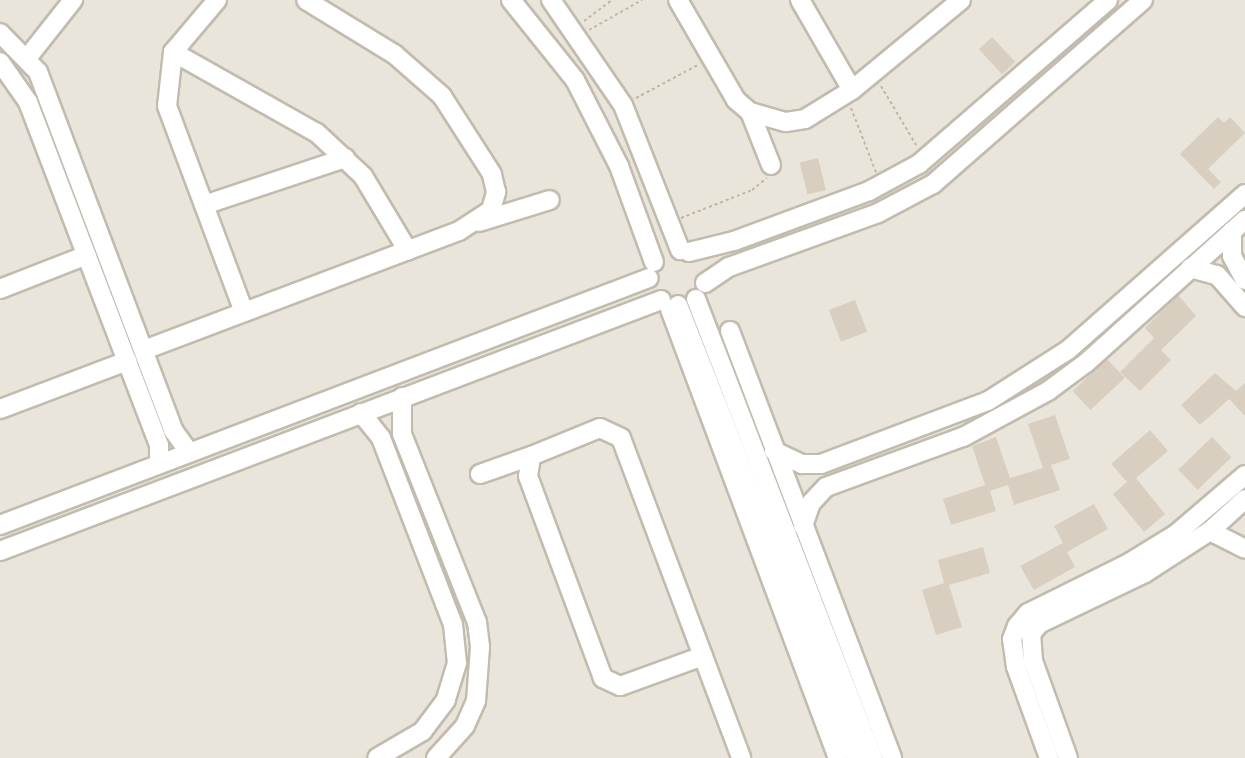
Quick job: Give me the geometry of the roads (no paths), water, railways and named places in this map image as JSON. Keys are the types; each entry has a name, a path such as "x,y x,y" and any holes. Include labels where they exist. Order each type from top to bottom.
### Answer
{"street":[{"path":"28,57 73,0"},
{"path":"217,0 173,52 166,106 244,312"},
{"path":"306,0 419,74 461,120 492,174 496,192 491,210 478,223"},
{"path":"511,0 575,80 630,196 652,270 682,298 873,758"},
{"path":"551,0 577,32 623,105 656,182 670,222 685,251 702,265 682,298 677,336 838,758"},
{"path":"678,0 736,100 750,112 768,120 795,120 849,92 961,0"},
{"path":"0,525 442,357 652,270 685,251 734,241 881,185 925,160 1108,0"},
{"path":"0,551 450,378 682,298 729,267 878,213 933,184 1143,0"},
{"path":"806,3 849,92"},
{"path":"0,33 28,57 46,89 173,430 189,452"},
{"path":"173,52 317,134 345,158 379,200 408,251"},
{"path":"0,62 28,102 159,445 159,463"},
{"path":"750,112 771,165"},
{"path":"204,206 345,158"},
{"path":"630,196 656,182"},
{"path":"774,451 802,464 846,456 945,420 1030,378 1245,194"},
{"path":"144,350 478,223 550,200"},
{"path":"803,525 818,494 852,477 963,437 1048,391 1086,363 1239,225"},
{"path":"1239,225 1232,256 1245,307"},
{"path":"0,288 87,255"},
{"path":"1190,268 1208,270 1237,280"},
{"path":"682,298 856,758"},
{"path":"730,332 892,758"},
{"path":"442,357 450,378"},
{"path":"0,409 127,361"},
{"path":"402,397 401,422 408,451 477,622 480,647 476,701 465,726 436,758"},
{"path":"361,413 377,428 453,625 457,663 446,700 423,731 376,758"},
{"path":"480,474 600,428 621,438 703,657 734,756"},
{"path":"388,459 408,451"},
{"path":"531,456 528,476 603,678 620,686 703,657"},
{"path":"846,456 841,471 852,477"},
{"path":"1049,758 1016,667 1012,639 1017,626 1028,613 1129,563 1176,534 1245,475"},
{"path":"1068,758 1034,661 1031,634 1048,620 1145,573 1210,531 1245,499"},
{"path":"1210,531 1245,547"}]}
